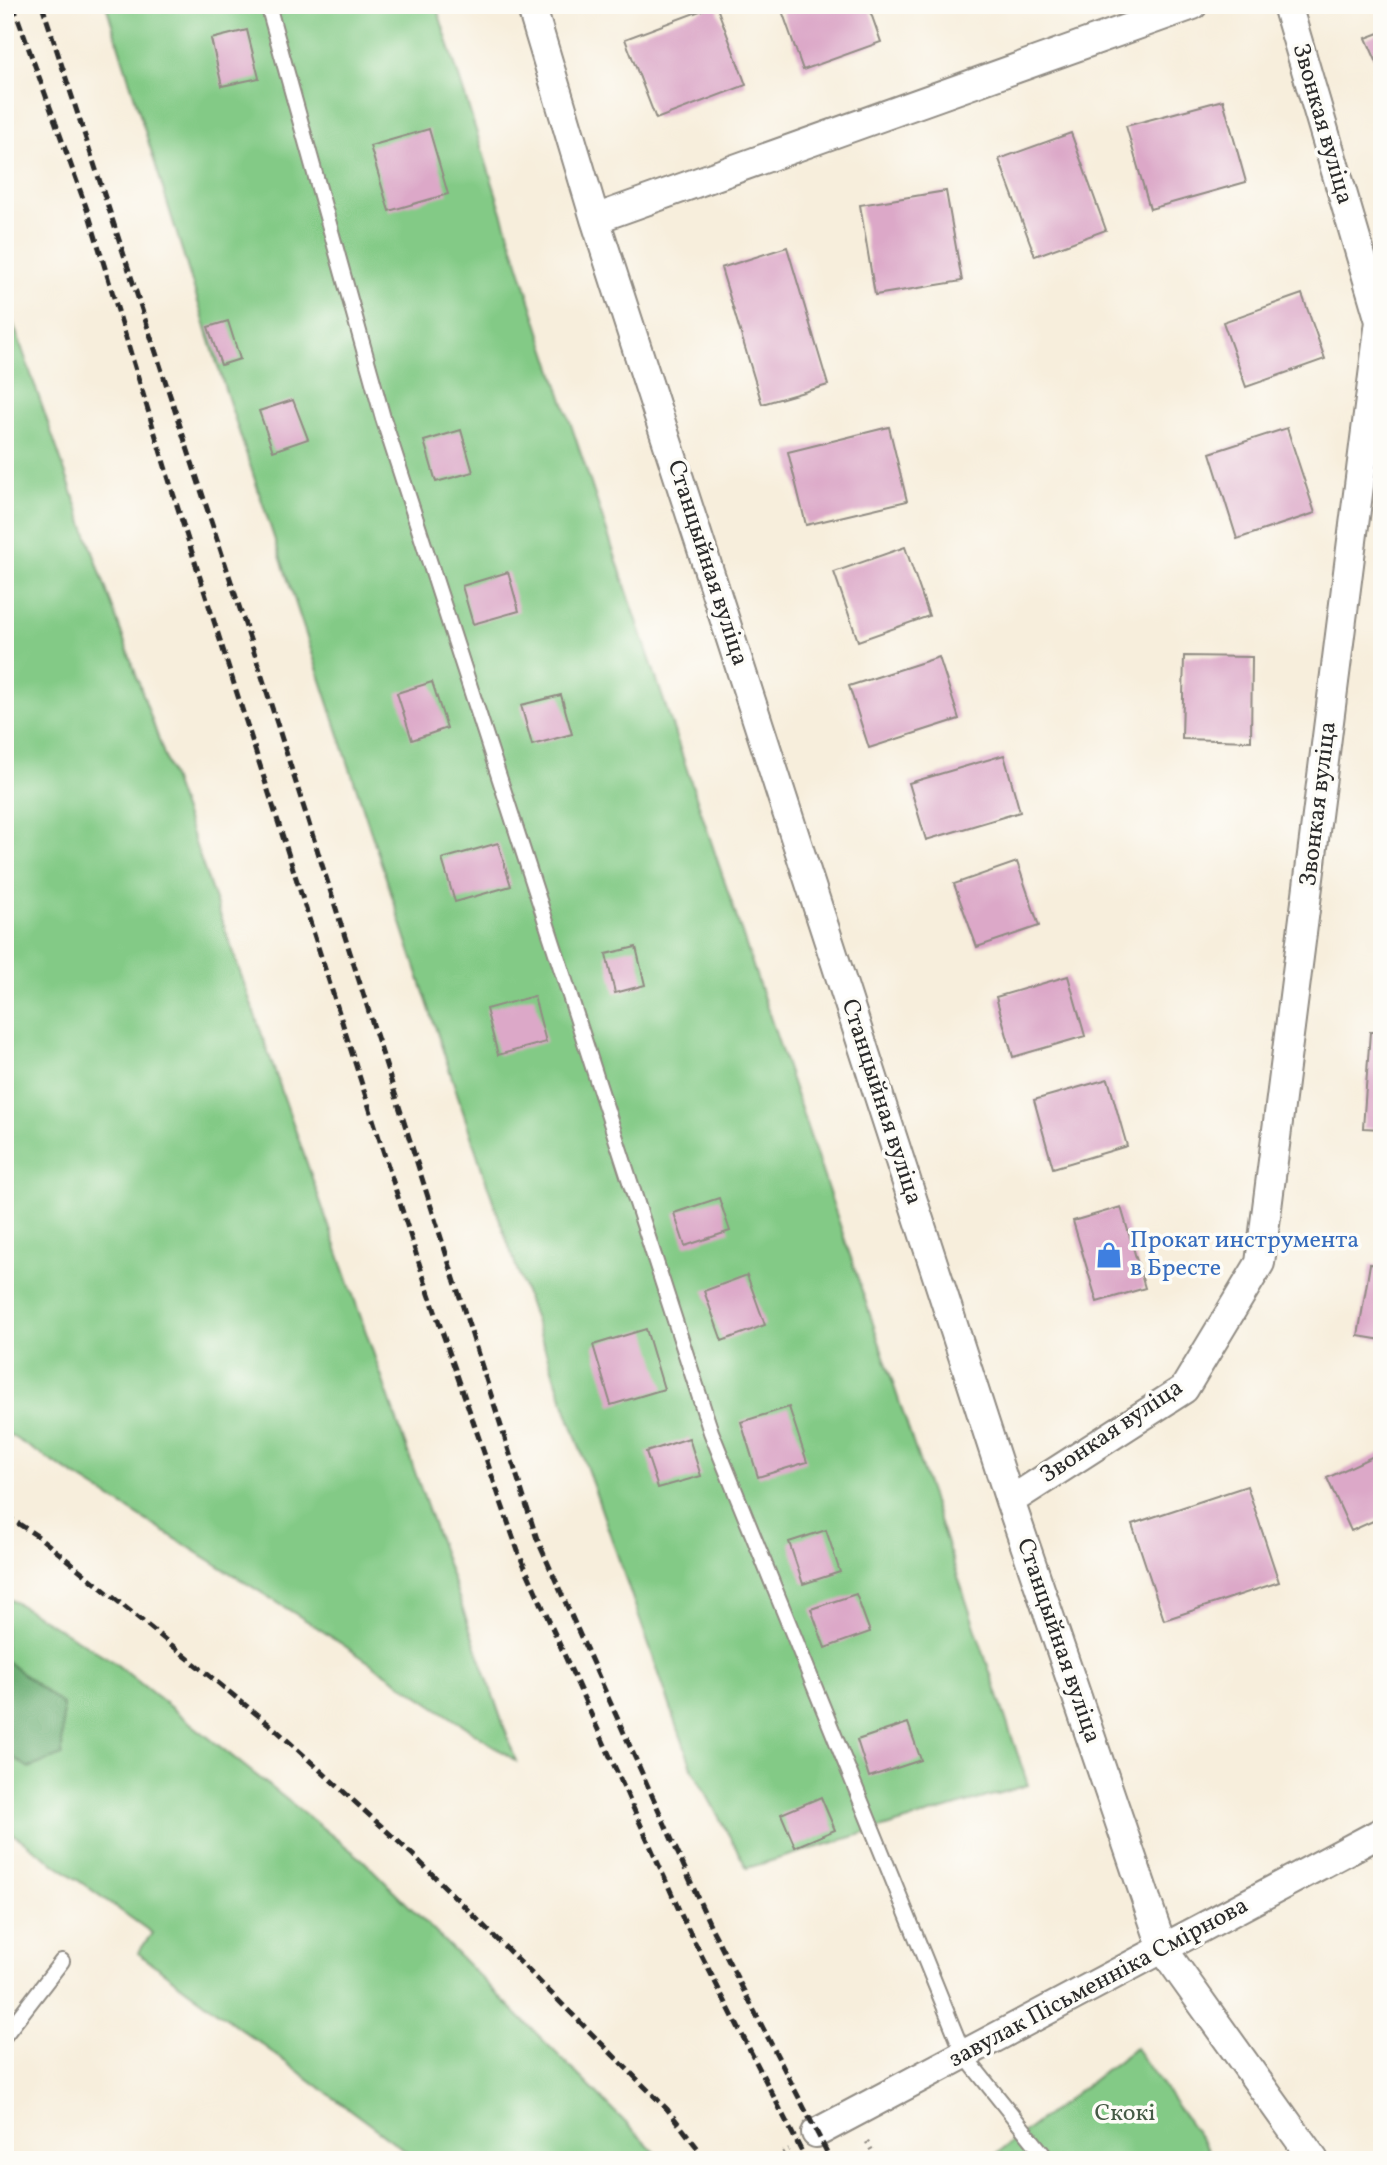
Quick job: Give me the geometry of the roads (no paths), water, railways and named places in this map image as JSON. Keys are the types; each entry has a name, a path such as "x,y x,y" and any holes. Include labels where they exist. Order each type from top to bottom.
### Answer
{"street":[{"name":"Станцыйная вуліца","path":"531,5 596,219 1010,1501 1163,1949 1314,2160"},
{"path":"596,219 1193,5"},
{"name":"Звонкая вуліца","path":"1010,1501 1184,1389 1261,1263 1380,321 1287,5"},
{"name":"завулак Пісьменніка Смірнова","path":"816,2133 1382,1832"}],"lane":[{"path":"268,5 383,418 711,1432 964,2055 1048,2160"},
{"path":"5,2035 62,1961"}],"railway":[{"path":"13,5 89,215 173,493 427,1288 519,1554 684,1921 806,2160"},
{"path":"42,5 259,667 537,1539 711,1927 831,2160"},
{"path":"5,1515 39,1537 276,1730 413,1855 667,2109 707,2160"}],"place":[{"name":"Прокат инструмента в Бресте","path":"1109,1255"}],"park label":[{"name":"Скокі","path":"1125,2114"}]}
